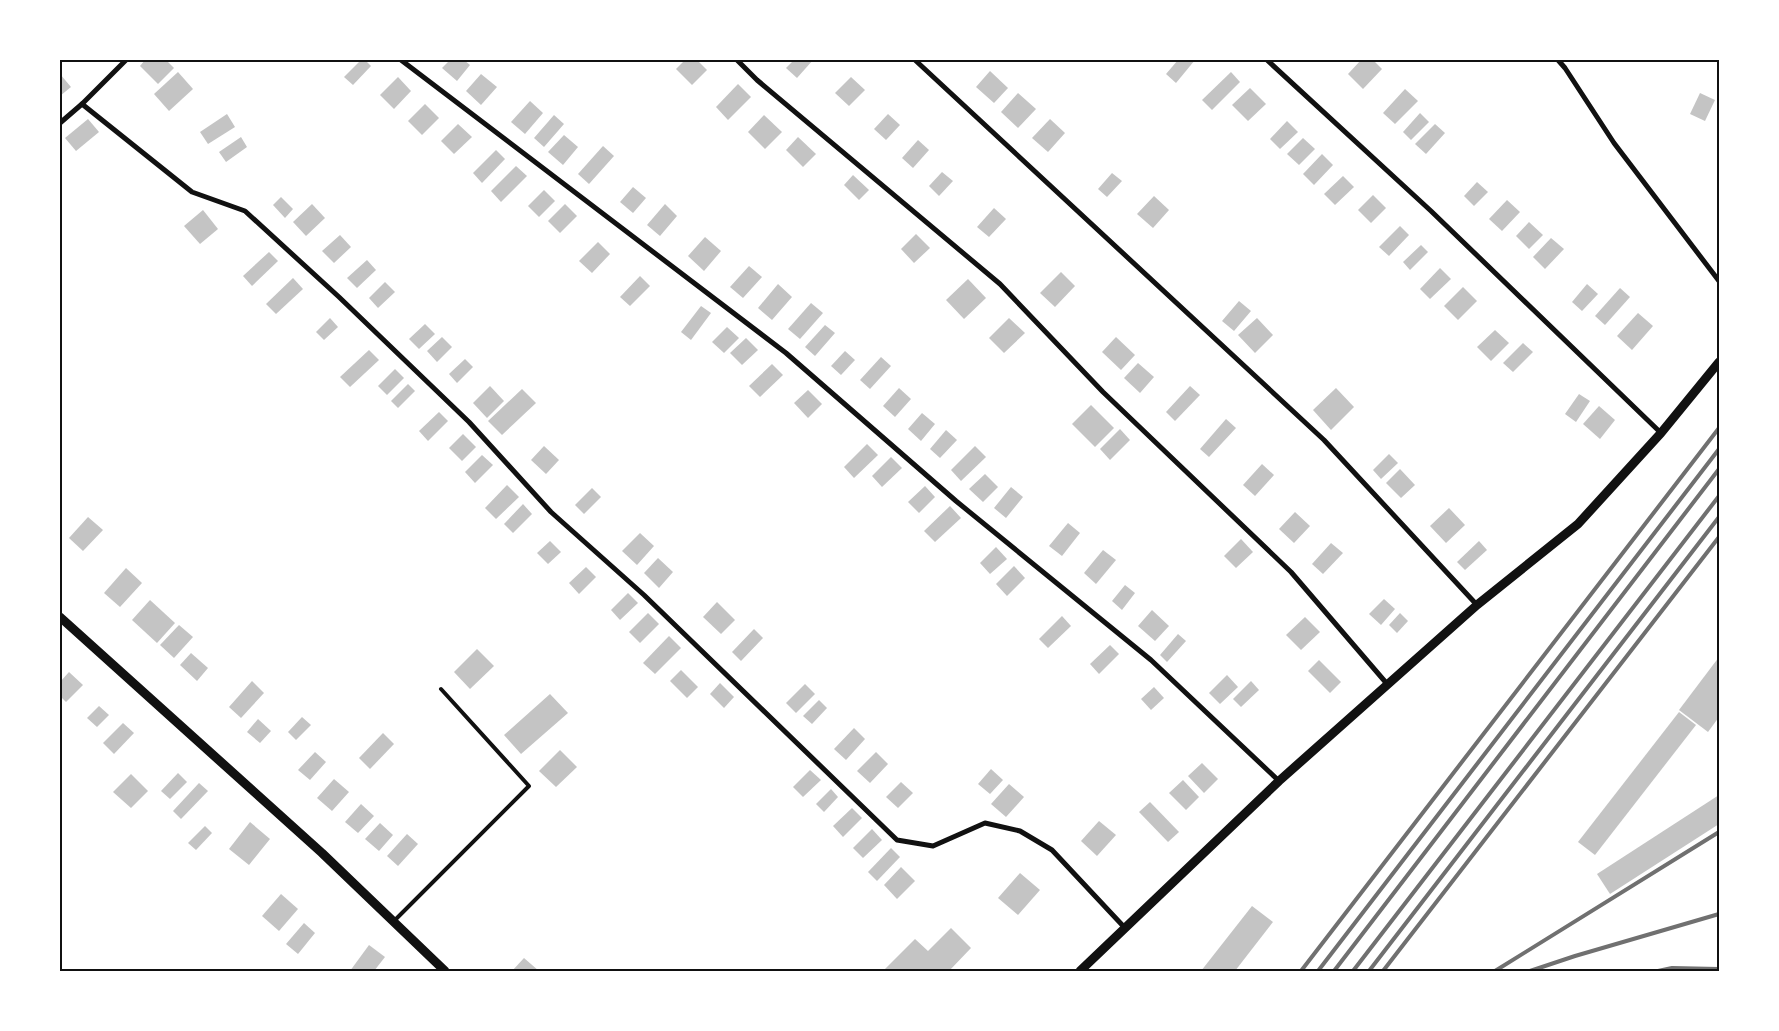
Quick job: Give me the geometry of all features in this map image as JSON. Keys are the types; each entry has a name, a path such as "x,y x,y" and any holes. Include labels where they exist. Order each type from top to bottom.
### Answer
{"street":[{"path":"60,123 126,60"},
{"path":"401,60 786,353 956,502 1151,660 1279,781"},
{"path":"737,60 757,80 1000,284 1103,392 1291,572 1388,684"},
{"path":"915,60 1324,440 1477,605"},
{"path":"1267,60 1431,211 1661,433"},
{"path":"1558,60 1614,143 1719,281"},
{"path":"82,104 192,192 245,211 339,297 469,422 551,512 644,595 897,840 933,846 985,823 1020,831 1052,850 1125,928"},
{"path":"1080,971 1279,781 1477,605 1578,524 1661,433 1719,362"},
{"path":"60,617 322,853 445,971"}],"lane":[{"path":"393,922 528,786 441,689"}],"building":[{"path":"145,60 166,60 174,68 158,84 140,66"},
{"path":"361,60 365,60 371,66 353,85 344,77"},
{"path":"450,60 464,60 470,65 457,81 442,68"},
{"path":"685,60 697,60 707,70 692,85 676,69"},
{"path":"794,60 813,60 797,78 786,68"},
{"path":"1178,60 1195,60 1176,83 1166,74"},
{"path":"1361,60 1373,60 1382,69 1363,89 1348,74"},
{"path":"990,71 1008,88 994,103 976,87"},
{"path":"178,72 193,89 169,111 154,94"},
{"path":"1231,72 1240,82 1212,110 1202,100"},
{"path":"60,74 71,87 60,96"},
{"path":"481,74 497,87 481,105 466,91"},
{"path":"398,77 411,91 394,109 380,95"},
{"path":"851,77 865,90 849,106 835,93"},
{"path":"738,84 751,97 728,120 716,107"},
{"path":"1250,88 1266,104 1248,121 1232,105"},
{"path":"1405,89 1418,101 1395,124 1383,113"},
{"path":"1018,93 1036,109 1018,128 1001,112"},
{"path":"1700,93 1715,100 1705,121 1690,114"},
{"path":"530,101 543,113 525,134 511,122"},
{"path":"425,104 439,118 422,135 408,121"},
{"path":"1420,113 1429,122 1411,140 1403,132"},
{"path":"227,114 235,127 208,144 200,132"},
{"path":"888,114 900,125 886,140 874,129"},
{"path":"554,115 564,124 544,147 534,138"},
{"path":"764,115 782,132 765,149 748,132"},
{"path":"88,119 99,132 76,151 65,138"},
{"path":"1050,119 1065,133 1048,152 1032,138"},
{"path":"1287,121 1298,132 1280,149 1270,139"},
{"path":"458,124 472,137 454,154 441,141"},
{"path":"1435,124 1445,133 1426,154 1415,144"},
{"path":"564,135 578,147 563,165 548,152"},
{"path":"241,137 247,147 226,162 219,152"},
{"path":"798,137 816,154 803,167 786,150"},
{"path":"1303,138 1315,149 1299,165 1287,154"},
{"path":"918,140 929,150 913,168 902,158"},
{"path":"603,146 614,156 589,184 578,174"},
{"path":"496,150 505,159 482,183 473,173"},
{"path":"1322,154 1333,165 1314,185 1303,174"},
{"path":"516,166 527,176 501,202 491,191"},
{"path":"942,172 953,181 939,196 929,186"},
{"path":"1112,173 1122,181 1107,197 1098,189"},
{"path":"853,175 869,190 859,200 844,185"},
{"path":"1343,176 1354,187 1335,205 1324,194"},
{"path":"1477,182 1488,192 1474,206 1464,196"},
{"path":"633,187 646,198 633,213 620,202"},
{"path":"544,190 555,201 539,217 528,206"},
{"path":"1373,195 1386,208 1371,223 1358,210"},
{"path":"1154,196 1169,210 1153,228 1137,214"},
{"path":"281,197 293,209 285,218 273,205"},
{"path":"1507,200 1520,212 1502,231 1489,219"},
{"path":"312,204 325,218 306,236 293,222"},
{"path":"565,204 577,216 560,233 548,221"},
{"path":"665,204 677,216 660,236 647,225"},
{"path":"994,208 1006,219 989,237 977,227"},
{"path":"203,210 218,229 200,244 184,226"},
{"path":"1529,222 1543,235 1529,249 1516,236"},
{"path":"1400,226 1409,235 1389,256 1379,247"},
{"path":"916,234 930,248 914,263 901,249"},
{"path":"340,235 351,247 334,263 322,251"},
{"path":"705,237 721,251 704,271 688,256"},
{"path":"1551,238 1564,249 1545,269 1533,257"},
{"path":"598,242 610,254 592,273 579,261"},
{"path":"1421,245 1428,252 1410,270 1403,262"},
{"path":"269,252 278,261 252,286 243,276"},
{"path":"367,260 376,270 357,288 347,278"},
{"path":"749,266 762,277 743,298 730,287"},
{"path":"1440,268 1451,279 1430,299 1420,289"},
{"path":"1061,272 1075,286 1055,307 1040,293"},
{"path":"640,276 650,286 630,306 620,297"},
{"path":"293,278 303,289 276,314 266,304"},
{"path":"968,279 986,298 964,319 946,300"},
{"path":"385,282 395,292 378,308 369,298"},
{"path":"778,284 792,297 772,320 758,308"},
{"path":"1587,284 1598,294 1582,311 1572,302"},
{"path":"1463,287 1477,301 1458,320 1444,306"},
{"path":"1620,288 1630,297 1605,325 1595,316"},
{"path":"1239,301 1251,311 1234,331 1222,321"},
{"path":"811,303 823,313 800,339 788,329"},
{"path":"701,306 711,313 691,340 681,332"},
{"path":"1638,313 1653,326 1632,350 1617,336"},
{"path":"330,318 338,327 324,340 316,332"},
{"path":"1009,318 1025,333 1004,353 989,338"},
{"path":"1257,318 1273,335 1255,353 1238,335"},
{"path":"425,324 435,334 419,349 409,339"},
{"path":"825,325 835,333 815,356 805,347"},
{"path":"727,327 739,338 724,353 712,342"},
{"path":"1495,330 1509,343 1491,361 1477,347"},
{"path":"442,337 452,347 437,362 427,351"},
{"path":"1116,337 1135,355 1121,370 1102,352"},
{"path":"746,338 758,350 742,365 730,353"},
{"path":"1523,343 1533,352 1513,372 1503,363"},
{"path":"369,350 379,360 350,387 340,377"},
{"path":"845,351 855,360 841,375 831,366"},
{"path":"881,357 891,366 870,389 860,380"},
{"path":"465,359 473,367 457,383 449,374"},
{"path":"1138,363 1154,377 1140,393 1124,378"},
{"path":"772,364 783,375 760,397 749,386"},
{"path":"395,369 404,378 387,395 378,386"},
{"path":"408,384 415,391 398,408 391,401"},
{"path":"490,386 504,401 487,418 473,403"},
{"path":"1190,386 1200,395 1175,421 1166,412"},
{"path":"899,388 911,399 895,417 883,406"},
{"path":"1336,388 1354,407 1331,430 1313,410"},
{"path":"522,389 536,403 502,435 488,421"},
{"path":"808,390 822,404 808,418 794,403"},
{"path":"1579,394 1590,401 1576,422 1565,414"},
{"path":"1091,405 1114,428 1095,447 1072,424"},
{"path":"1599,406 1615,420 1600,439 1583,424"},
{"path":"439,412 448,421 428,441 419,431"},
{"path":"922,413 935,424 921,441 908,429"},
{"path":"1226,419 1236,428 1209,457 1200,449"},
{"path":"1120,429 1130,440 1110,460 1100,449"},
{"path":"946,430 957,440 940,458 930,449"},
{"path":"463,434 476,447 462,461 449,448"},
{"path":"867,444 878,455 854,478 844,467"},
{"path":"544,446 559,460 546,474 531,460"},
{"path":"975,446 986,457 961,481 951,470"},
{"path":"1389,454 1398,463 1381,479 1373,470"},
{"path":"482,455 493,465 475,483 465,472"},
{"path":"891,457 902,468 882,487 872,476"},
{"path":"1262,464 1274,475 1255,496 1243,485"},
{"path":"1400,469 1415,485 1401,498 1386,483"},
{"path":"985,474 998,487 983,502 969,489"},
{"path":"507,485 519,497 496,519 485,508"},
{"path":"925,486 935,497 919,513 908,502"},
{"path":"1011,487 1023,497 1006,518 994,508"},
{"path":"592,488 601,497 584,514 575,505"},
{"path":"523,504 532,514 513,533 504,524"},
{"path":"950,506 961,518 935,542 924,531"},
{"path":"1449,508 1465,525 1446,543 1430,526"},
{"path":"1295,512 1310,526 1294,543 1279,529"},
{"path":"88,517 103,530 83,551 69,538"},
{"path":"1068,523 1080,533 1062,556 1049,546"},
{"path":"640,533 654,546 637,565 622,551"},
{"path":"1241,539 1253,552 1236,568 1224,556"},
{"path":"550,541 561,552 548,564 537,553"},
{"path":"1479,541 1487,550 1465,570 1457,562"},
{"path":"1331,543 1343,553 1323,574 1312,564"},
{"path":"996,547 1007,559 990,574 980,563"},
{"path":"1103,550 1116,560 1096,584 1084,573"},
{"path":"658,558 673,572 659,588 644,573"},
{"path":"1014,566 1025,578 1007,596 996,584"},
{"path":"586,567 596,577 579,594 569,583"},
{"path":"126,568 142,583 120,607 104,593"},
{"path":"1125,585 1135,593 1122,610 1112,601"},
{"path":"628,593 638,603 620,620 611,610"},
{"path":"1384,599 1395,609 1381,625 1369,614"},
{"path":"150,600 175,623 157,643 132,620"},
{"path":"717,602 735,620 721,634 703,617"},
{"path":"1152,610 1169,626 1155,641 1138,626"},
{"path":"648,613 659,624 640,643 629,632"},
{"path":"1400,613 1408,621 1397,633 1389,625"},
{"path":"1062,616 1071,626 1048,648 1039,639"},
{"path":"1305,617 1320,632 1301,650 1286,635"},
{"path":"179,625 193,637 174,658 160,645"},
{"path":"754,629 763,638 741,661 732,652"},
{"path":"1178,634 1186,641 1167,662 1160,655"},
{"path":"669,636 681,648 655,674 643,663"},
{"path":"1110,645 1119,654 1099,674 1090,664"},
{"path":"477,649 494,666 470,689 454,672"},
{"path":"191,653 208,668 197,681 180,665"},
{"path":"1719,657 1719,717 1708,732 1679,710"},
{"path":"1319,660 1341,682 1330,693 1308,671"},
{"path":"681,670 698,687 687,698 670,681"},
{"path":"69,672 83,685 66,702 60,696 60,682"},
{"path":"1227,675 1238,687 1220,704 1209,693"},
{"path":"252,681 264,693 241,718 229,707"},
{"path":"1251,681 1259,690 1241,707 1233,699"},
{"path":"720,683 734,697 724,708 710,694"},
{"path":"805,684 815,694 796,713 786,703"},
{"path":"1154,687 1164,698 1151,710 1141,699"},
{"path":"550,694 568,713 521,754 504,735"},
{"path":"819,700 827,708 812,724 803,716"},
{"path":"99,706 109,715 97,727 87,718"},
{"path":"1679,712 1696,725 1595,855 1578,842"},
{"path":"302,717 311,725 296,740 288,732"},
{"path":"258,719 271,731 260,743 247,732"},
{"path":"123,723 134,733 114,754 103,743"},
{"path":"854,728 865,739 846,760 834,749"},
{"path":"383,733 394,744 370,769 359,758"},
{"path":"560,750 577,767 556,787 539,771"},
{"path":"315,752 326,762 310,780 298,770"},
{"path":"876,752 888,764 870,783 857,771"},
{"path":"1202,763 1218,779 1204,793 1188,776"},
{"path":"991,769 1003,780 990,794 978,784"},
{"path":"810,770 821,780 803,797 793,787"},
{"path":"178,773 187,782 170,799 161,791"},
{"path":"131,774 148,791 131,808 113,792"},
{"path":"334,779 349,792 332,811 317,798"},
{"path":"1183,780 1199,797 1186,810 1169,793"},
{"path":"901,782 913,793 898,808 886,797"},
{"path":"199,783 208,791 181,819 173,811"},
{"path":"1009,784 1024,797 1006,817 991,804"},
{"path":"831,789 838,797 824,812 816,804"},
{"path":"1719,795 1719,824 1610,894 1597,874"},
{"path":"1150,802 1179,832 1168,842 1139,812"},
{"path":"361,804 374,816 358,833 345,822"},
{"path":"852,808 862,818 843,837 833,826"},
{"path":"1099,821 1116,835 1097,856 1081,841"},
{"path":"250,822 270,839 249,865 229,849"},
{"path":"380,823 393,835 379,851 365,839"},
{"path":"205,826 212,833 196,850 188,843"},
{"path":"872,829 882,840 863,858 853,848"},
{"path":"407,834 418,844 398,866 387,856"},
{"path":"891,848 900,857 877,881 868,872"},
{"path":"901,867 915,881 897,899 884,885"},
{"path":"1020,873 1040,890 1018,915 998,898"},
{"path":"281,894 298,909 279,931 262,916"},
{"path":"1252,906 1273,922 1235,971 1201,971"},
{"path":"304,923 315,933 298,954 286,944"},
{"path":"951,928 971,948 949,971 883,971 915,939 928,951"},
{"path":"369,945 385,957 374,971 350,971"},
{"path":"524,958 539,971 512,971"}],"railway":[{"path":"1301,971 1719,428"},
{"path":"1318,971 1719,449"},
{"path":"1334,971 1719,469"},
{"path":"1353,971 1719,496"},
{"path":"1369,971 1719,517"},
{"path":"1383,971 1719,537"},
{"path":"1495,971 1719,832"},
{"path":"1530,971 1719,914"},
{"path":"1658,971 1672,968 1719,969"}]}
